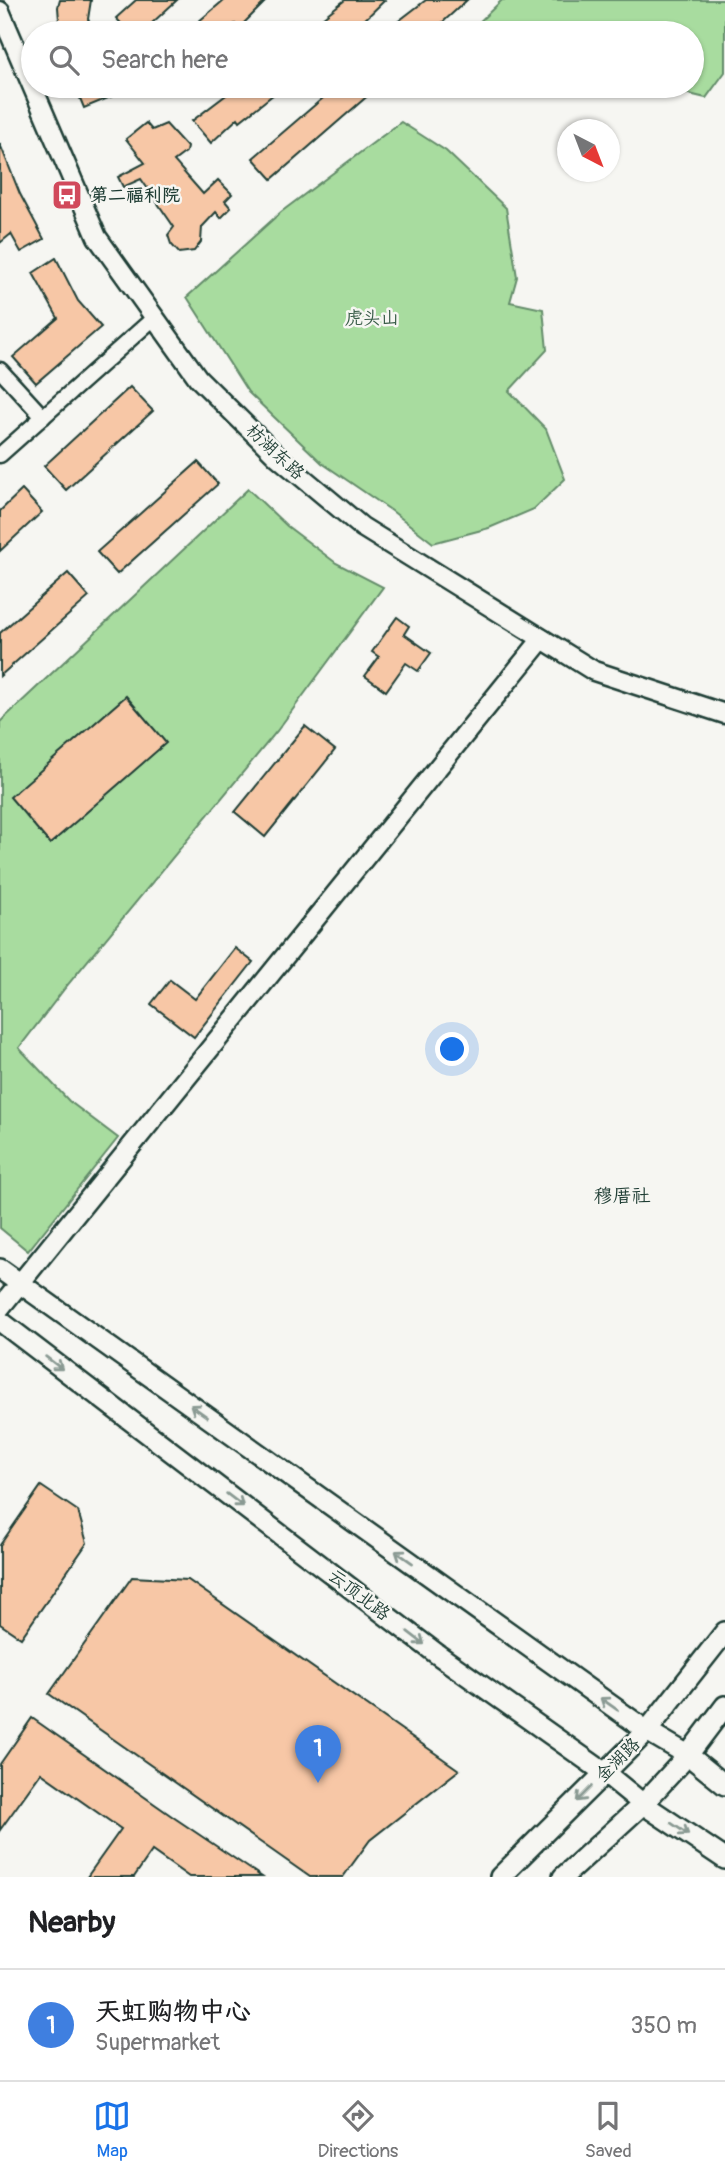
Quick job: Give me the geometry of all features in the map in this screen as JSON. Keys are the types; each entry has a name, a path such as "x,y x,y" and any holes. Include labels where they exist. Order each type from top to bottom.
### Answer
{"main road":[{"path":"0,1269 647,1731 688,1755 725,1785"},
{"name":"云顶北路","path":"0,1321 437,1654 605,1773 643,1804 725,1859"},
{"name":"金湖路","path":"500,1877 647,1731 725,1632"},
{"path":"563,1877 643,1804 688,1755 725,1706"}],"street":[{"name":"枋湖东路","path":"0,11 21,60"},
{"name":"枋湖东路","path":"37,98 97,237 198,378 278,457 362,527 594,671 725,714"},
{"path":"0,455 155,317"},
{"path":"0,370 43,416"},
{"path":"0,1308 542,639"}],"green space":[{"path":"502,0 725,0 725,72 704,98 704,21 480,21"},
{"name":"虎头山","path":"401,122 446,151 506,208 517,277 510,302 543,309 547,350 509,391 546,429 565,479 534,509 489,528 433,543 322,463 248,392 187,297 281,212"},
{"path":"248,489 287,526 336,563 383,587 277,731 65,988 19,1048 69,1101 118,1138 28,1251 0,1228 0,722"}],"building":[{"path":"60,0 91,0 89,21 59,21"},
{"path":"136,0 177,0 154,21 119,21 116,18"},
{"path":"224,0 267,0 246,21 199,21"},
{"path":"345,0 385,0 363,21 318,21"},
{"path":"426,0 467,0 444,21 399,21"},
{"path":"80,98 108,98 84,108"},
{"path":"222,98 269,98 240,121 238,118 211,143 192,121"},
{"path":"323,98 365,98 272,179 253,158"},
{"path":"146,123 152,130 166,124 187,147 186,152 174,161 203,194 218,180 232,194 225,201 231,208 221,218 216,212 202,227 201,242 194,251 179,253 171,244 168,235 174,227 141,179 123,187 118,177 145,163 126,139"},
{"path":"0,144 20,194 44,239 21,252 11,234 0,243"},
{"path":"56,258 78,301 101,327 36,383 13,357 58,318 33,273"},
{"path":"130,387 153,411 66,490 44,466"},
{"path":"198,462 218,484 117,574 97,552"},
{"path":"22,490 42,512 0,551 0,511"},
{"path":"68,573 89,597 0,676 0,633"},
{"path":"397,617 409,626 404,634 431,653 418,671 406,663 386,691 365,676 379,657 372,652"},
{"path":"126,696 166,743 50,844 10,797"},
{"path":"305,726 335,750 265,837 235,812"},
{"path":"235,948 253,962 194,1037 151,1004 170,980 195,999"},
{"path":"41,1486 78,1511 87,1543 21,1638 0,1624 0,1545"},
{"path":"132,1577 188,1580 459,1770 370,1840 343,1877 310,1877 49,1694"},
{"path":"32,1718 262,1877 189,1877 152,1851 134,1877 87,1877 121,1829 41,1773 0,1830 0,1764"}],"place":[{"name":"第二福利院","path":"67,195"},
{"name":"天虹购物中心","path":"318,1783"}],"district":[{"name":"穆厝社","path":"622,1196"}]}
